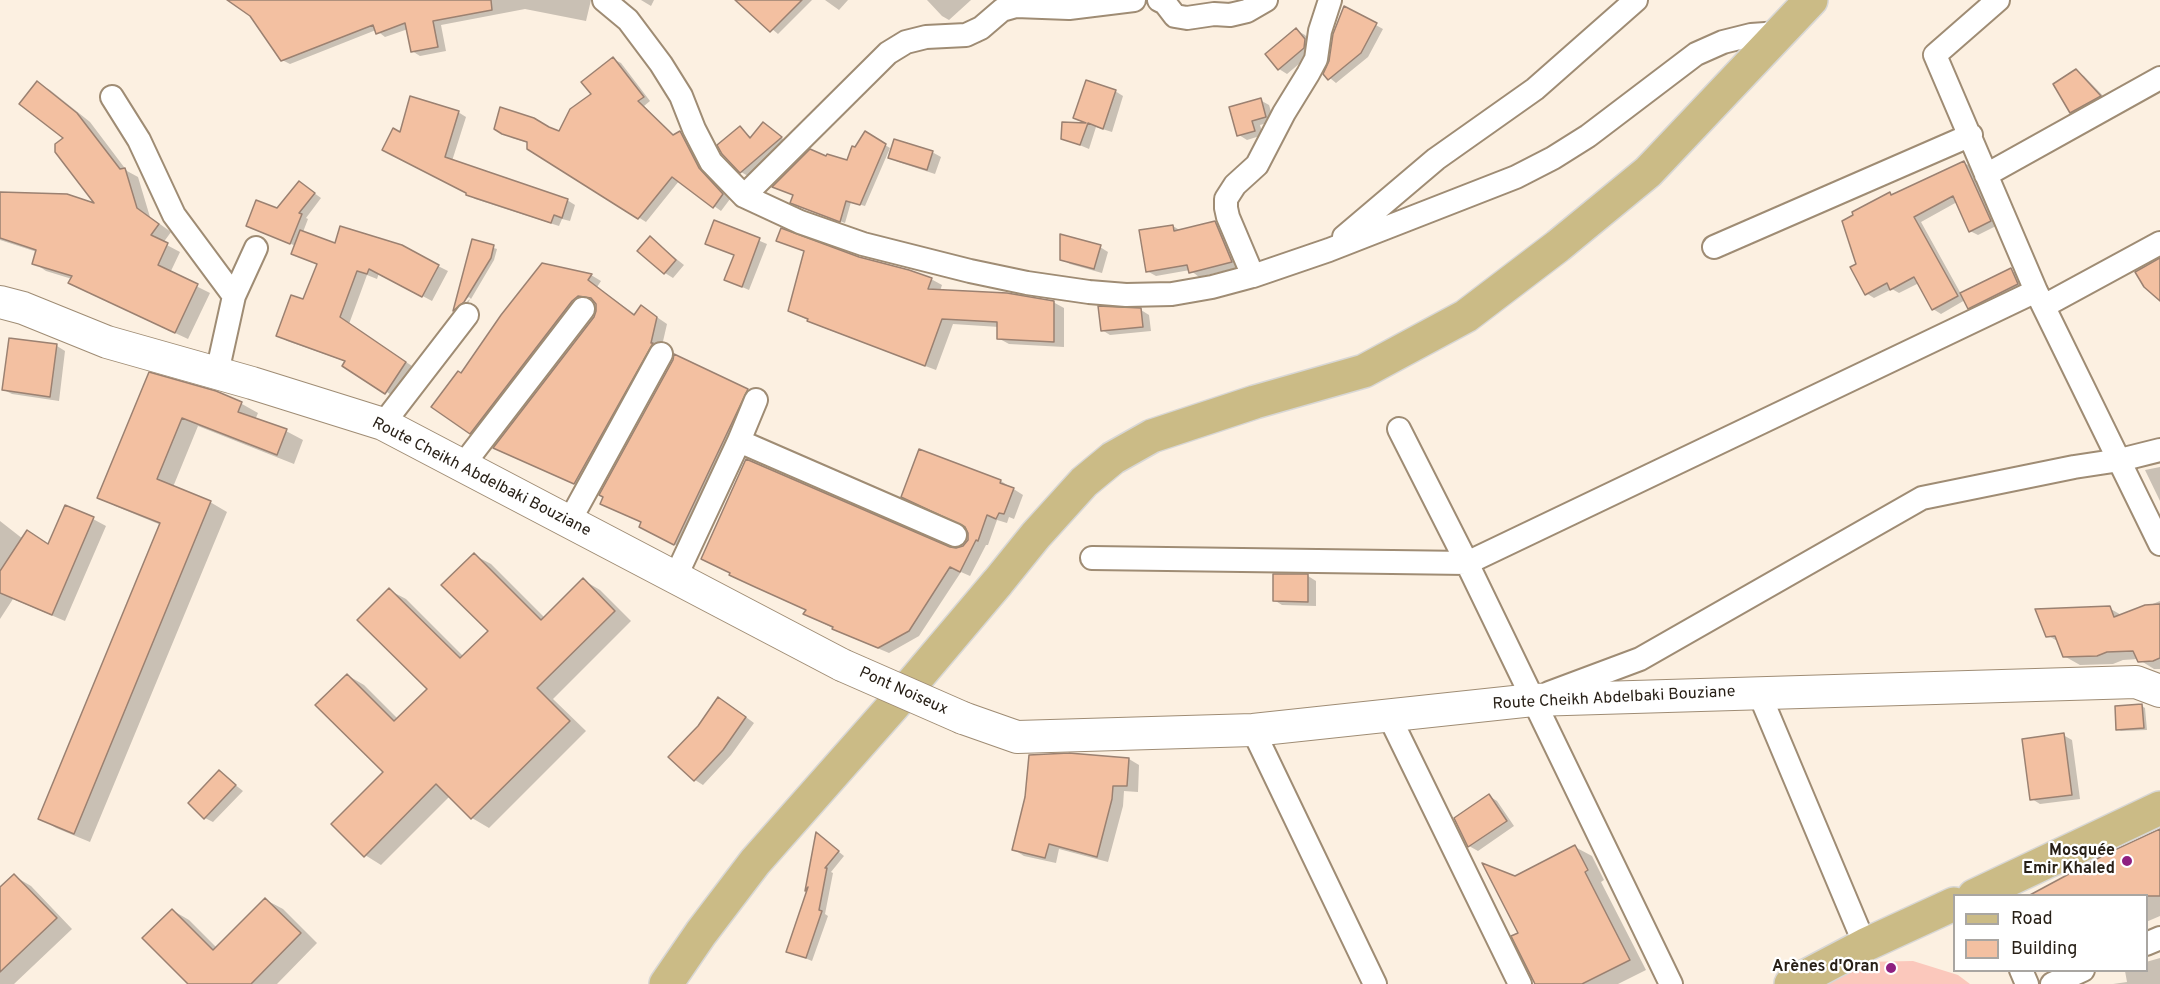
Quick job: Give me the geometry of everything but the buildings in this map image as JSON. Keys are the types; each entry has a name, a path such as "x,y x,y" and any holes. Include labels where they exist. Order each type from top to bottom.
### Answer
{"main road":[{"path":"666,984 755,862 893,706 1036,535 1084,482 1113,458 1152,436 1255,402 1364,371 1466,316 1558,246 1647,172 1810,0"},
{"path":"1982,894 2160,808"},
{"path":"1791,984 1865,945 1953,904"}],"street":[{"path":"604,0 628,20 662,64 681,96 694,129 711,162 744,196 800,222 863,244 1028,283 1126,295 1172,294 1212,287 1253,276 1329,250 1516,177 1588,136 1696,54 1723,42 1751,34 1780,33"},
{"path":"744,196 888,53 906,42 926,37 966,34 981,28 1002,10 1016,6 1070,8 1134,0"},
{"path":"1159,0 1165,3 1174,16 1179,18 1214,14 1230,15 1247,10 1266,0"},
{"path":"1253,276 1228,216 1226,200 1230,192 1257,165 1316,59 1320,31 1330,0"},
{"path":"1329,250 1436,159 1535,88 1636,0"},
{"path":"1998,0 1935,55 2040,298 2160,544"},
{"path":"1986,175 2160,78"},
{"path":"112,97 139,141 174,215 234,296"},
{"path":"1714,247 1971,135"},
{"path":"1092,558 1467,563 2160,243"},
{"path":"217,373 234,296 256,248"},
{"name":"Route Cheikh Abdelbaki Bouziane","path":"8,309 107,342 383,424 842,665"},
{"path":"463,465 583,309"},
{"path":"383,424 467,315"},
{"path":"569,522 662,354"},
{"path":"675,578 739,441 756,399"},
{"path":"1399,429 1467,563 1671,984"},
{"path":"739,441 955,535"},
{"path":"1533,700 1640,659 1922,498 2120,460 2160,450"},
{"name":"Pont Noiseux","path":"842,665 963,718"},
{"name":"Route Cheikh Abdelbaki Bouziane","path":"963,718 1017,737 1253,730 1533,700 2136,682 2160,691"},
{"path":"1759,693 1865,945"},
{"path":"1389,716 1520,984"},
{"path":"1253,730 1375,984"},
{"path":"2052,984 2079,972"}],"shaded area":[{"name":"Arènes d'Oran","path":"1913,961 1958,975 1970,984 1811,984 1862,962"}],"place":[{"name":"Mosquée Emir Khaled","path":"2127,861"},
{"name":"Arènes d'Oran","path":"1891,968"}]}
